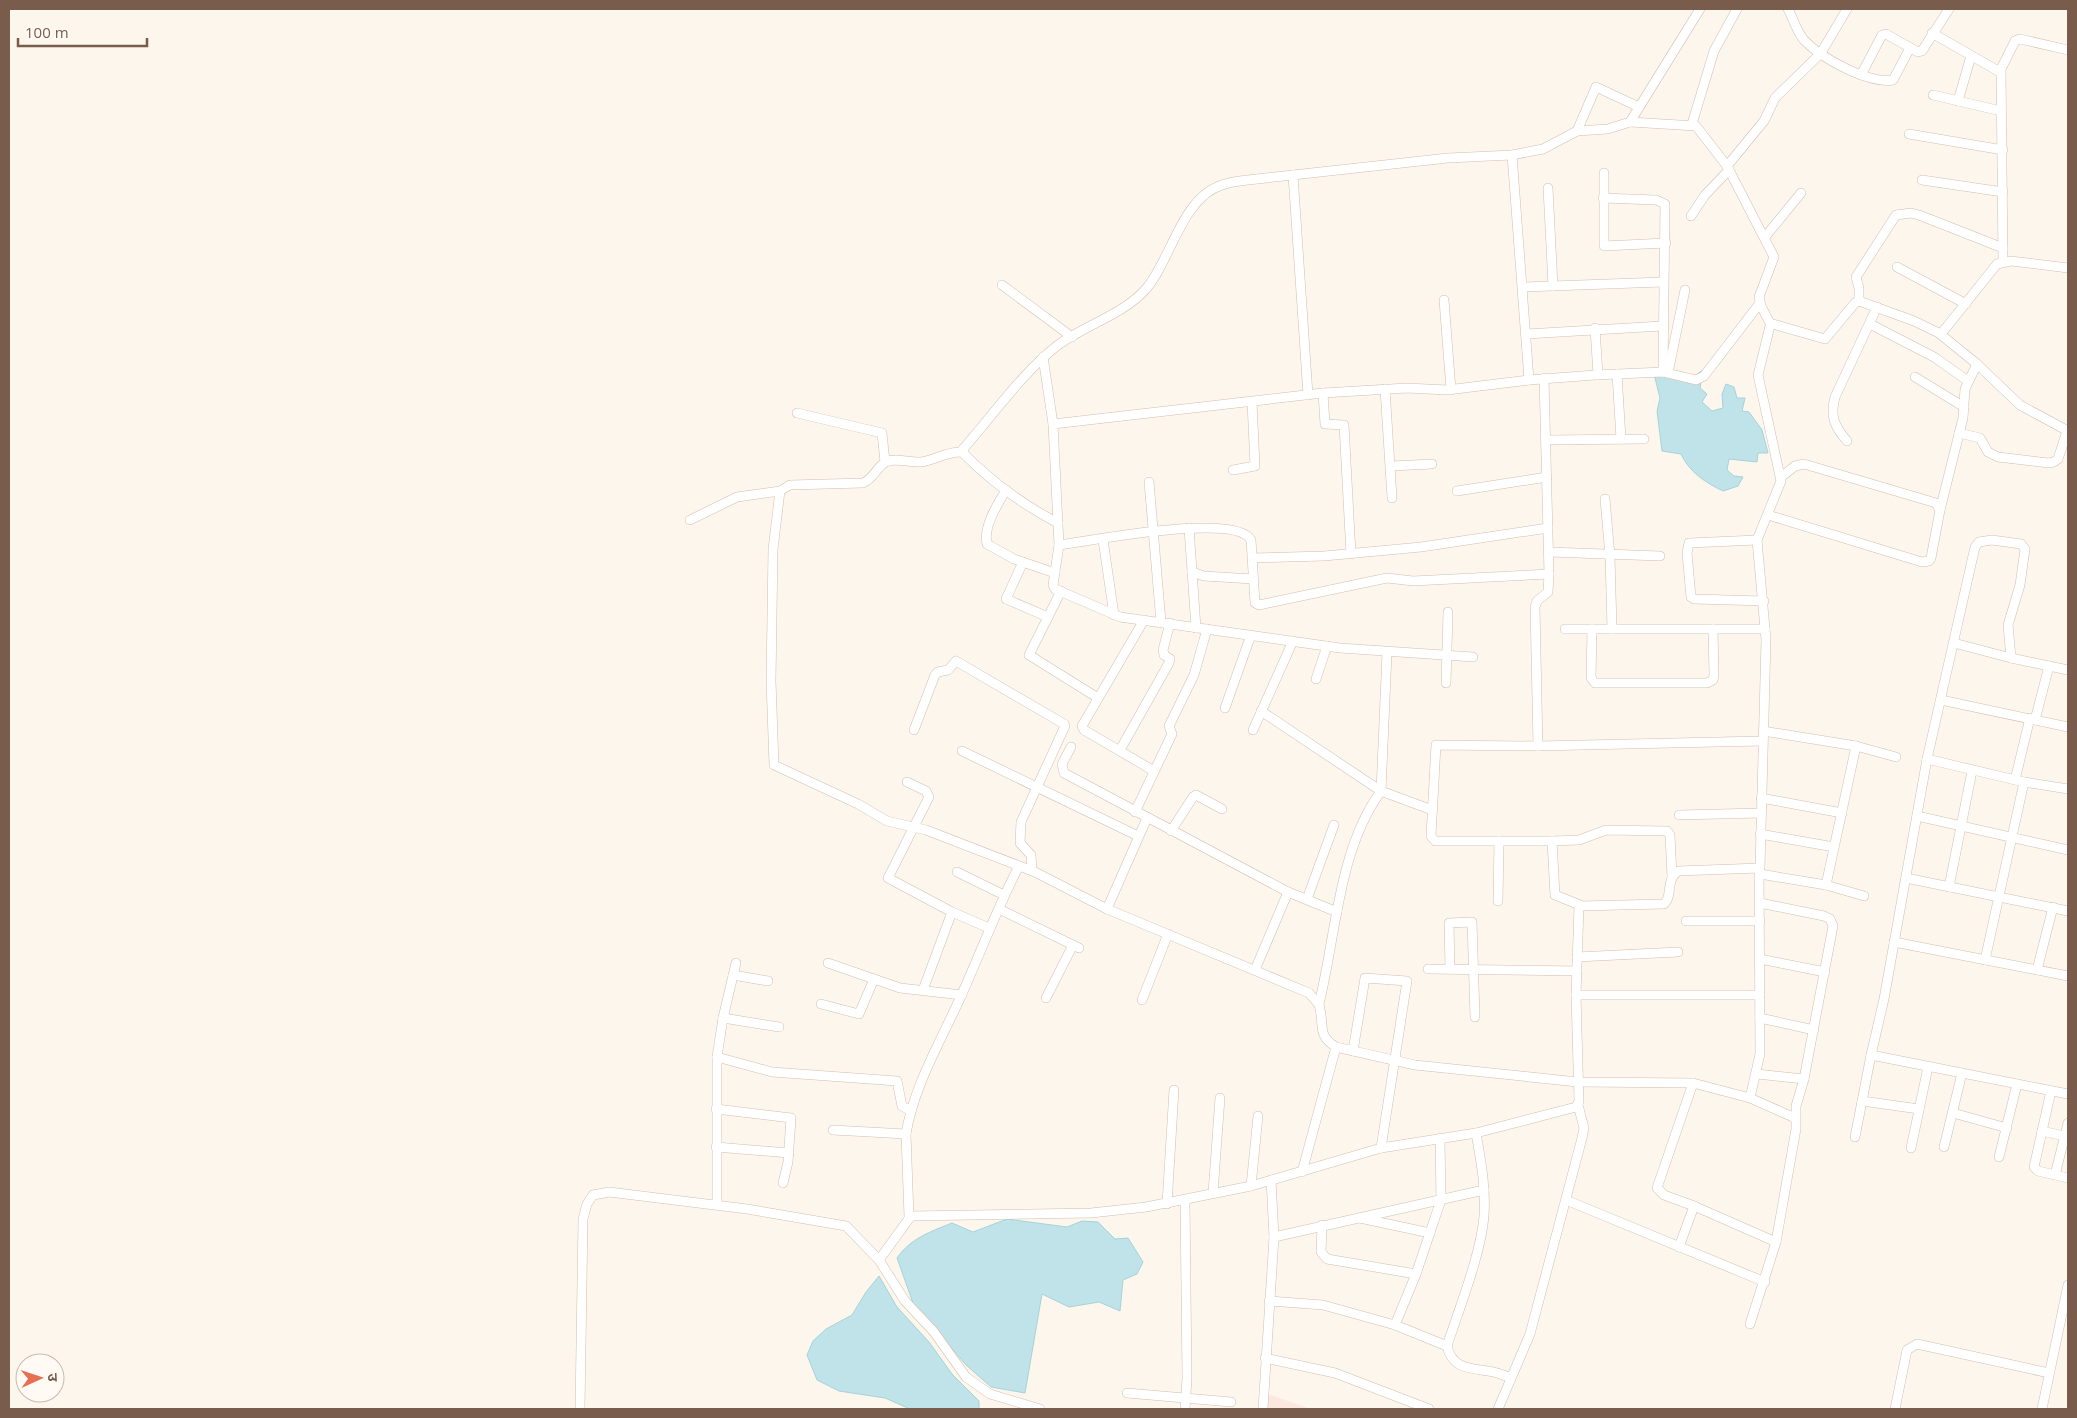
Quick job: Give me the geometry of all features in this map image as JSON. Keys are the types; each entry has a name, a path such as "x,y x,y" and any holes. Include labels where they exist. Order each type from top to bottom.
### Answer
{"street":[{"path":"1630,122 1700,9"},
{"path":"1692,124 1714,51 1737,9"},
{"path":"1788,9 1802,38 1848,70 1861,75 1893,80 1910,48"},
{"path":"1691,216 1705,195 1764,121 1775,98 1821,53 1847,9"},
{"path":"1861,75 1882,35 1886,34 1918,52 1922,51 1932,32 1949,9"},
{"path":"1932,32 2000,72"},
{"path":"2003,262 2003,150 2000,72 2015,41 2020,39 2068,50"},
{"path":"1958,101 1971,56"},
{"path":"1577,131 1596,87 1639,107"},
{"path":"1933,95 2001,111"},
{"path":"963,452 1044,357 1072,337 1115,312 1144,290 1180,228 1200,199 1210,190 1222,185 1248,180 1448,158 1512,155 1542,149 1577,131 1608,129 1630,122 1692,124 1702,132 1728,168 1765,237 1774,261 1760,290 1760,303 1771,325 1758,375 1781,477 1780,487 1757,540 1764,600 1765,630 1760,813 1760,1054 1757,1074 1750,1098"},
{"path":"1909,134 2003,150"},
{"path":"1512,155 1529,380"},
{"path":"1604,173 1604,246 1666,243"},
{"path":"1293,175 1308,395"},
{"path":"1922,180 2003,192"},
{"path":"1548,188 1553,286"},
{"path":"1765,237 1801,193"},
{"path":"1604,198 1640,198 1664,203 1666,207 1662,326 1666,372"},
{"path":"1859,301 1860,288 1856,277 1896,214 1911,213 1919,215 2003,248"},
{"path":"1940,334 1998,264 2003,262 2068,268"},
{"path":"1897,266 1966,304"},
{"path":"1523,287 1663,282"},
{"path":"1002,284 1072,337"},
{"path":"1666,372 1685,290"},
{"path":"1444,300 1450,390"},
{"path":"1859,301 1914,321 1940,334 1977,364 2020,405 2068,431 2058,459 2048,463 1998,457 1988,452 1980,438 1959,433"},
{"path":"1771,325 1825,340 1855,303 1859,301"},
{"path":"1053,424 1323,393 1385,389 1450,390 1544,378 1666,372 1690,380 1700,379 1760,303"},
{"path":"1847,440 1837,429 1832,410 1835,397 1877,307"},
{"path":"1870,324 1934,357 1968,381"},
{"path":"1526,334 1595,328 1662,326"},
{"path":"1595,328 1598,375"},
{"path":"1044,357 1053,424 1059,546 1053,586 1114,615 1327,646 1387,653 1473,657"},
{"path":"1768,515 1926,562 1931,558 1940,510 1959,433 1965,389 1977,364"},
{"path":"1617,374 1621,439"},
{"path":"1915,377 1964,407"},
{"path":"1538,746 1535,606 1537,601 1548,592 1549,574 1544,378"},
{"path":"1385,389 1392,466 1392,498"},
{"path":"1323,393 1325,424 1344,425 1351,554"},
{"path":"1233,470 1255,466 1252,402"},
{"path":"797,413 882,433 885,462"},
{"path":"1546,440 1644,439"},
{"path":"690,520 737,497 780,491 790,486 863,482 870,480 885,462 890,460 919,462 949,452 963,452 1006,490 1058,523"},
{"path":"1392,466 1432,464"},
{"path":"1781,477 1795,466 1804,464 1936,503 1940,510"},
{"path":"1457,491 1547,477"},
{"path":"1120,750 1170,659 1164,655 1163,650 1166,622 1152,533 1149,482"},
{"path":"1006,490 996,507 986,534 987,544 997,552 1055,573"},
{"path":"780,491 774,549 771,681 773,764 858,804 887,821 926,830 1032,871 1107,909 1309,993 1319,1004"},
{"path":"1605,499 1610,556 1612,629"},
{"path":"1059,546 1189,528 1217,527 1240,530 1251,540 1254,603 1258,606 1387,578 1413,581 1549,574"},
{"path":"1189,528 1196,628"},
{"path":"1253,558 1351,554 1421,547 1548,528"},
{"path":"1103,540 1114,615"},
{"path":"1757,540 1689,543 1687,553 1691,597 1694,599 1764,600"},
{"path":"1854,1137 1884,999 1927,760 1975,547 1979,542 1992,540 2021,544 2025,549 2026,556 2020,585 2008,625 2011,658"},
{"path":"1549,552 1610,556 1660,556"},
{"path":"1023,562 1006,599 1048,617"},
{"path":"1192,572 1204,576 1253,579"},
{"path":"1061,591 1029,653 1030,657 1098,698"},
{"path":"1446,683 1448,612"},
{"path":"1144,620 1083,723 1082,728 1154,770"},
{"path":"1135,812 1172,734 1169,726 1194,675 1207,629"},
{"path":"1565,629 1765,630"},
{"path":"1592,629 1591,678 1595,683 1707,683 1713,680 1714,675 1713,629"},
{"path":"1225,708 1251,635"},
{"path":"1253,730 1293,641"},
{"path":"1954,643 2068,670"},
{"path":"1316,679 1327,646"},
{"path":"1387,653 1381,791 1372,804 1357,838 1337,912 1319,1004 1323,1034 1326,1040 1336,1047 1394,1062 1578,1082 1693,1083 1750,1098 1795,1118"},
{"path":"914,730 936,673 946,671 956,661 1064,724 1020,831 1020,843 1031,855 1032,871"},
{"path":"1985,960 2013,838 2020,781 2032,719 2049,666"},
{"path":"1941,700 2068,727"},
{"path":"1262,711 1381,791 1432,810"},
{"path":"1763,731 1856,746 1896,757"},
{"path":"1552,841 1555,895 1580,905 1664,904 1668,898 1672,877 1670,835 1667,831 1606,830 1579,840 1435,840 1431,836 1436,745 1538,746 1762,741"},
{"path":"1826,885 1856,746"},
{"path":"1071,747 1062,764 1062,772 1288,892 1337,912"},
{"path":"962,751 1138,836"},
{"path":"1927,760 2020,781 2067,789 2068,778"},
{"path":"1949,887 1972,771"},
{"path":"907,782 929,794 928,801 915,828 888,873 888,878 952,912 989,928"},
{"path":"1171,831 1193,796 1199,796 1222,809"},
{"path":"1761,798 1842,813"},
{"path":"1679,815 1760,813"},
{"path":"1917,816 2068,850"},
{"path":"1107,909 1147,818"},
{"path":"1307,899 1334,825"},
{"path":"1760,834 1834,847"},
{"path":"1498,901 1500,841"},
{"path":"881,1262 909,1217 906,1134 911,1111 921,1083 962,995 989,928 1020,866"},
{"path":"1672,877 1682,870 1760,871 1826,885 1864,896"},
{"path":"957,872 1004,895"},
{"path":"1906,878 2068,910"},
{"path":"1255,970 1288,892"},
{"path":"1750,1324 1765,1282 1776,1242 1796,1129 1796,1106 1804,1079 1833,926 1830,919 1760,903"},
{"path":"1498,1409 1530,1334 1584,1128 1578,1105 1576,995 1580,905"},
{"path":"2037,970 2053,907"},
{"path":"998,909 1076,946 1046,998"},
{"path":"923,990 952,912"},
{"path":"1686,921 1760,920"},
{"path":"1450,969 1449,923 1471,921 1473,925 1475,1017"},
{"path":"1142,1000 1168,934"},
{"path":"1894,942 2068,976"},
{"path":"1578,957 1678,952"},
{"path":"1760,959 1825,972"},
{"path":"717,1205 717,1057 723,1018 736,963"},
{"path":"828,963 900,988 962,995"},
{"path":"1428,969 1577,971"},
{"path":"733,974 768,981"},
{"path":"821,1004 859,1014 874,978"},
{"path":"1353,1051 1365,978 1406,980 1408,985 1381,1148"},
{"path":"1576,995 1760,995"},
{"path":"723,1018 779,1027"},
{"path":"1760,1018 1814,1030"},
{"path":"1302,1172 1336,1047"},
{"path":"1871,1056 2068,1094"},
{"path":"717,1057 772,1072 897,1081 902,1106 911,1111"},
{"path":"1910,1148 1928,1067"},
{"path":"1944,1147 1962,1073"},
{"path":"1757,1074 1804,1079"},
{"path":"1693,1083 1657,1188 1664,1195 1776,1242"},
{"path":"1999,1157 2017,1084"},
{"path":"1167,1204 1174,1090"},
{"path":"2051,1091 2034,1167 2038,1171 2068,1178"},
{"path":"1213,1193 1220,1098"},
{"path":"1862,1100 1919,1109"},
{"path":"909,1217 1091,1213 1185,1201 1213,1193 1252,1186 1381,1148 1476,1133 1574,1108 1578,1105"},
{"path":"716,1109 790,1118 789,1153 783,1183"},
{"path":"1952,1113 2006,1128"},
{"path":"1252,1186 1258,1116"},
{"path":"2055,1175 2067,1136 2068,1123"},
{"path":"833,1130 906,1134"},
{"path":"2042,1131 2067,1136"},
{"path":"1476,1133 1484,1174 1484,1218 1476,1252 1447,1346 1449,1356 1462,1367 1490,1371 1511,1378"},
{"path":"1395,1325 1416,1274 1441,1200 1440,1138"},
{"path":"716,1147 789,1153"},
{"path":"1263,1409 1274,1237 1270,1180"},
{"path":"1274,1237 1484,1190"},
{"path":"580,1409 583,1219 587,1204 593,1195 609,1192 717,1205 842,1224 854,1233 881,1262 905,1301 934,1332 966,1377 990,1394 1040,1409"},
{"path":"1566,1200 1765,1282"},
{"path":"1185,1201 1185,1409"},
{"path":"1678,1247 1694,1206"},
{"path":"1358,1218 1430,1234"},
{"path":"1322,1225 1321,1252 1327,1259 1416,1274"},
{"path":"2042,1409 2068,1285"},
{"path":"1270,1301 1323,1305 1395,1325 1447,1346"},
{"path":"1894,1409 1907,1350 1916,1344 2049,1374"},
{"path":"1265,1358 1335,1373 1429,1409"},
{"path":"1126,1393 1231,1402"}],"shaded area":[{"path":"1268,1394 1311,1409 1267,1409"}],"water":[{"path":"1657,370 1693,377 1703,370 1700,388 1707,394 1702,402 1712,411 1723,408 1722,394 1726,384 1734,387 1737,398 1745,398 1742,411 1749,412 1762,430 1768,453 1758,453 1757,462 1729,459 1727,470 1734,476 1743,477 1738,486 1723,491 1699,476 1681,454 1662,451 1657,411 1660,398 1655,378"},
{"path":"1007,1219 1067,1227 1082,1221 1098,1222 1115,1239 1128,1238 1143,1262 1137,1274 1123,1280 1120,1311 1099,1302 1069,1307 1042,1294 1025,1393 991,1387 966,1365 913,1303 897,1258 908,1245 952,1223 973,1232"},
{"path":"879,1276 897,1307 929,1342 952,1374 979,1401 979,1409 910,1409 885,1398 839,1391 817,1380 807,1355 813,1341 826,1329 852,1315 866,1292"}]}
